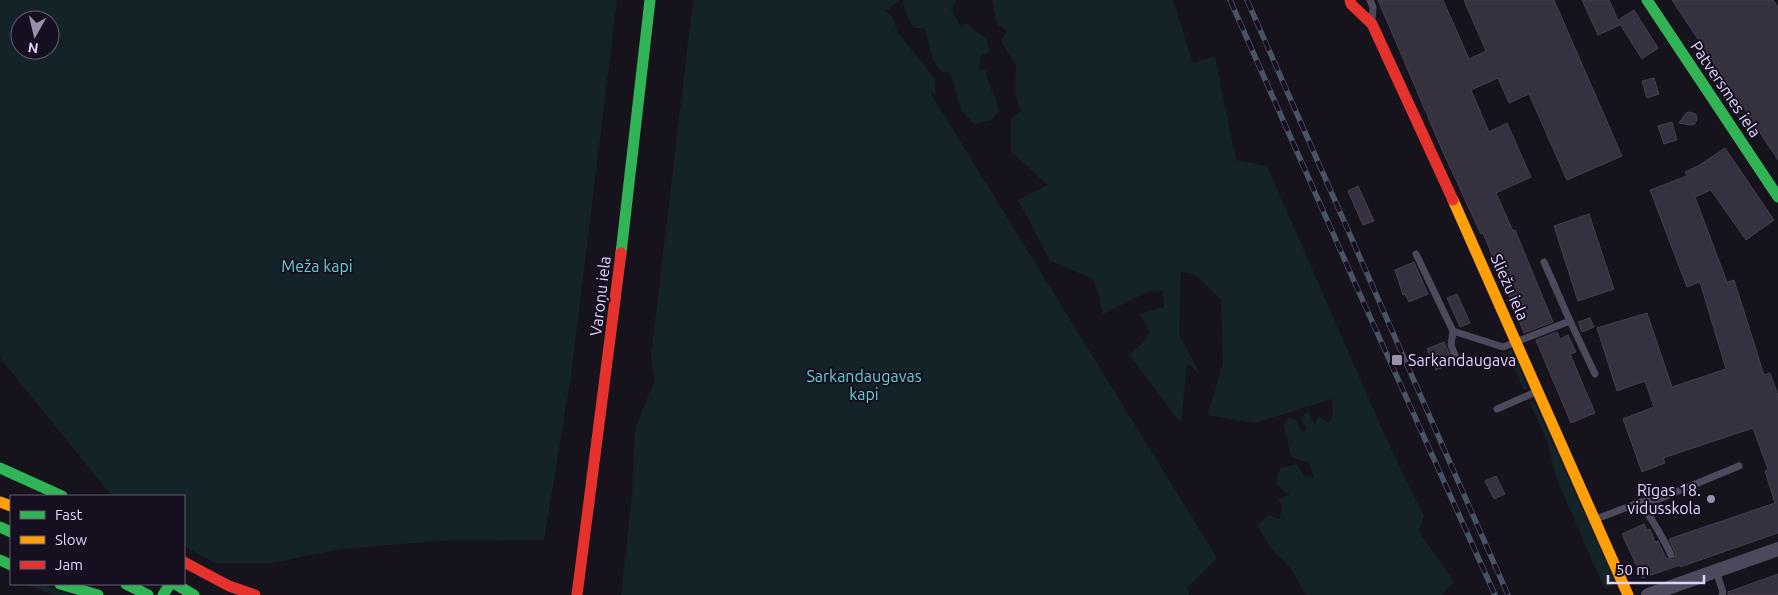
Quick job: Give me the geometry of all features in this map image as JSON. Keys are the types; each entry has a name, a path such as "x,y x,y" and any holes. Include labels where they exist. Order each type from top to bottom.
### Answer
{"street":[{"name":"Varoņu iela","path":"578,595 613,328 650,0"},
{"name":"Sliežu iela","path":"1350,0 1351,4 1372,24 1596,519 1628,595"},
{"name":"Patversmes iela","path":"1647,0 1663,33 1778,196"},
{"path":"0,468 60,495"},
{"path":"1648,595 1778,549"},
{"path":"185,563 229,586 255,595"},
{"path":"63,585 98,595"},
{"path":"128,585 148,595"},
{"path":"176,585 194,595"}],"lane":[{"path":"1370,0 1373,7 1372,24"},
{"path":"1416,254 1452,331 1450,345 1456,358"},
{"path":"1544,262 1595,374"},
{"path":"1452,331 1502,347 1570,320"},
{"path":"1497,410 1538,391"},
{"path":"1596,519 1641,502 1659,499 1739,466"},
{"path":"1641,502 1653,524 1664,538 1671,555"},
{"path":"1716,572 1723,594"}],"green space":[{"name":"Meža kapi","path":"0,0 617,0 571,376 544,540 439,541 340,549 272,563 214,563 185,547 185,495 111,495 0,358"},
{"name":"Sarkandaugavas kapi","path":"693,0 901,0 885,11 892,17 897,31 935,79 935,95 928,89 1217,558 1188,587 1189,595 621,595 632,495 635,428 655,380 651,356"},
{"path":"902,0 955,0 951,9 962,29 966,23 986,37 989,52 982,55 978,69 986,70 986,76 998,105 999,111 991,120 974,124 961,110 950,71 943,73 933,60 925,28 914,28 907,16"},
{"path":"992,0 1173,0 1193,63 1215,56 1236,160 1267,166 1390,447 1424,516 1419,532 1454,581 1443,595 1306,595 1291,569 1271,548 1257,526 1268,515 1280,519 1282,505 1277,499 1290,495 1277,485 1277,475 1281,468 1297,464 1304,476 1314,477 1308,462 1291,456 1284,425 1289,417 1297,420 1301,432 1307,430 1301,418 1308,411 1315,425 1318,416 1329,423 1333,414 1332,399 1255,423 1207,415 1223,364 1221,300 1196,275 1181,272 1179,334 1200,374 1187,364 1181,424 1129,354 1142,344 1150,332 1140,314 1164,307 1163,291 1147,292 1103,314 1094,279 1050,261 1018,200 1048,185 1011,152 1011,119 1021,110 1015,94 1016,66 1001,41 1007,30 997,25"},
{"path":"1512,350 1528,388 1524,390 1507,352"},
{"path":"1534,401 1616,583 1607,588 1597,572 1554,472 1549,446 1530,403"},
{"path":"27,585 43,585 72,595 54,595"}],"building":[{"path":"1378,0 1443,0 1469,59 1486,51 1464,0 1554,0 1622,156 1567,180 1529,94 1509,103 1498,78 1471,90 1489,132 1507,123 1531,177 1496,193 1513,231 1515,230 1553,322 1524,333 1483,233 1481,234 1443,152"},
{"path":"1582,0 1609,0 1618,20 1634,10 1658,48 1642,59 1618,21 1620,25 1598,35"},
{"path":"1672,0 1773,0 1778,7 1778,160"},
{"path":"1654,78 1659,94 1647,98 1642,81"},
{"path":"1686,113 1696,114 1695,124 1679,123"},
{"path":"1672,122 1677,140 1664,144 1658,126"},
{"path":"1725,148 1774,220 1746,240 1711,190 1695,197 1727,282 1734,280 1764,375 1770,373 1778,395 1778,533 1642,578 1622,534 1644,524 1647,530 1650,529 1655,542 1658,541 1666,558 1673,560 1676,555 1669,539 1775,503 1765,471 1768,469 1753,428 1663,458 1665,463 1642,472 1623,419 1654,407 1645,381 1617,391 1597,328 1647,313 1672,387 1726,369 1700,282 1687,287 1650,190 1687,176 1685,172 1698,166"},
{"path":"1358,186 1374,221 1363,225 1348,191"},
{"path":"1589,214 1614,289 1578,301 1554,226"},
{"name":"Sarkandaugava","path":"1414,262 1428,294 1409,302 1405,294 1403,295 1395,270"},
{"path":"1457,294 1470,323 1460,327 1447,298"},
{"path":"1590,318 1594,327 1582,332 1578,322"},
{"path":"1557,332 1560,339 1568,335 1576,352 1570,354 1595,413 1571,423 1536,340"},
{"path":"1444,342 1453,363 1436,370 1427,349"},
{"path":"1496,476 1505,494 1494,499 1485,481"},
{"path":"1778,574 1778,595 1728,595 1728,592"}],"railway":[{"path":"1230,0 1495,595"},
{"path":"1247,0 1508,595"}],"traffic: fast":[{"path":"621,253 650,0"},
{"path":"1647,0 1778,197"},
{"path":"0,468 60,495"},
{"path":"0,527 10,532"},
{"path":"0,560 10,565"},
{"path":"63,585 98,595"},
{"path":"128,585 148,595"},
{"path":"163,595 169,585"},
{"path":"177,585 194,595"}],"traffic: slow":[{"path":"1453,200 1628,595"},
{"path":"0,502 10,506"}],"traffic: jam":[{"path":"1350,0 1351,4 1372,24 1453,200"},
{"path":"577,595 621,253"},
{"path":"185,563 229,586 255,595"}],"place":[{"name":"Sarkandaugava","path":"1397,360"},
{"name":"Rīgas 18. vidusskola","path":"1711,499"}]}
